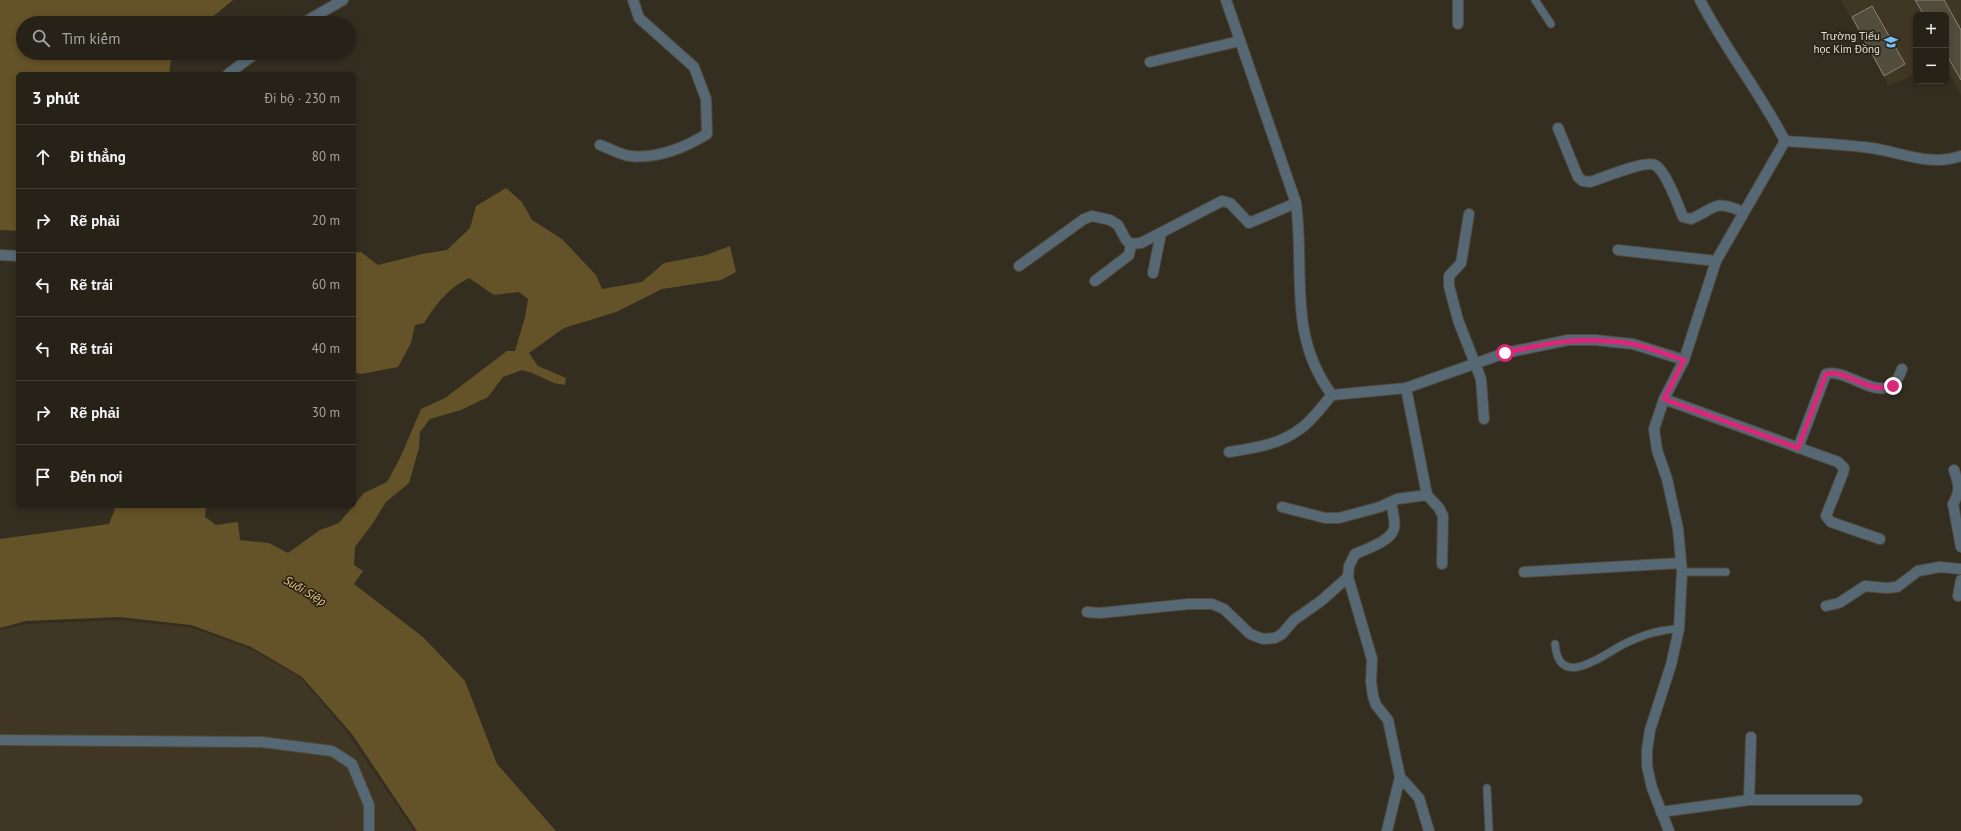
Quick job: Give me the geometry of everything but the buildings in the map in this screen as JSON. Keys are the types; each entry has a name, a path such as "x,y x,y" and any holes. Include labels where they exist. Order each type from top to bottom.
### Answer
{"street":[{"path":"315,16 343,0"},
{"path":"600,145 629,156 660,155 692,143 707,134 706,100 694,67 639,18 633,0"},
{"path":"1226,0 1296,203 1299,224 1298,260 1301,318 1314,360 1324,383 1332,395"},
{"path":"1458,0 1458,24"},
{"path":"1700,0 1716,32 1764,104 1785,142"},
{"path":"1150,62 1240,42"},
{"path":"231,72 247,60"},
{"path":"1558,128 1578,177 1583,181 1590,182 1644,164 1654,165 1661,170 1683,217 1691,219 1712,207 1719,205 1730,206 1743,212"},
{"path":"1785,142 1866,147 1919,159 1950,160 1961,156"},
{"path":"1669,831 1652,788 1647,766 1647,750 1650,730 1671,665 1679,629 1682,568 1678,529 1667,479 1657,450 1654,429 1664,399 1684,360 1716,261 1743,212 1785,142"},
{"path":"1019,266 1084,220 1092,216 1110,220 1118,225 1126,240 1132,244 1141,243 1222,202 1230,203 1249,223 1296,203"},
{"path":"1469,214 1461,264 1449,276 1449,286 1458,320 1475,362 1480,379 1484,419"},
{"path":"1153,273 1161,233"},
{"path":"1095,281 1129,255 1132,244"},
{"path":"1618,250 1716,261"},
{"path":"0,255 16,256"},
{"path":"1229,452 1262,446 1281,440 1301,429 1332,395 1406,388 1475,362 1525,348 1568,340 1582,340 1633,344 1684,360"},
{"path":"1798,448 1826,374 1832,372 1859,383 1886,388 1893,386 1899,378 1902,369"},
{"path":"1406,388 1427,495 1444,516 1442,564"},
{"path":"1664,399 1838,462 1844,468 1826,512 1826,516 1831,522 1880,539"},
{"path":"1954,470 1961,490 1960,495 1953,504 1953,512 1961,548"},
{"path":"1282,507 1325,518 1339,518 1397,499 1427,495"},
{"path":"1387,831 1400,777 1388,720 1376,705 1373,696 1371,682 1372,659 1348,577 1349,566 1355,554 1376,545 1391,535 1394,528 1391,502"},
{"path":"1826,606 1839,603 1865,586 1886,588 1897,587 1918,571 1940,567 1961,569"},
{"path":"1524,572 1682,568"},
{"path":"1087,612 1100,613 1188,604 1212,604 1224,609 1250,634 1263,639 1275,638 1282,634 1294,620 1321,601 1348,577"},
{"path":"1958,596 1961,580"},
{"path":"1749,800 1751,737"},
{"path":"0,740 262,742 332,751 352,764 369,805 369,831"},
{"path":"1400,777 1419,798 1429,831"},
{"path":"1661,812 1749,800 1857,800"}],"lane":[{"path":"1535,0 1551,24"},
{"path":"1682,568 1726,572"},
{"path":"1555,644 1556,655 1561,663 1569,667 1582,667 1594,663 1625,644 1648,634 1666,629 1679,629"},
{"path":"1487,788 1490,831"}],"shaded area":[{"name":"Trường Tiểu học Kim Đồng","path":"1841,0 1961,0 1961,96 1949,73 1949,12 1913,12 1913,75 1889,86"},
{"path":"120,620 190,627 251,649 301,678 349,735 414,831 0,831 0,630 26,624"}],"water":[{"path":"0,0 233,0 214,16 16,16 16,60 171,60 169,72 16,72 16,231 0,230"},
{"name":"Suối Siệp","path":"506,188 522,202 532,220 562,239 596,275 602,289 642,282 664,263 706,255 730,246 736,272 721,280 662,289 616,312 564,328 529,353 538,366 566,378 565,385 554,383 522,370 503,377 488,397 461,410 430,419 420,432 419,448 409,483 386,502 373,523 355,547 354,565 363,571 354,584 423,637 465,681 497,764 556,831 417,831 352,734 302,677 251,647 191,625 119,617 26,621 0,628 0,539 109,524 115,508 206,508 205,517 216,525 238,522 240,540 269,543 288,553 320,530 339,523 352,508 356,508 356,503 364,493 387,482 400,458 421,409 445,398 507,351 515,351 525,317 528,299 519,292 494,295 469,278 454,287 443,297 424,323 415,325 411,343 398,367 361,374 356,373 356,253 361,252 378,265 422,254 447,250 470,228 476,206"}],"place":[{"name":"Trường Tiểu học Kim Đồng","path":"1891,42"}],"route":[{"path":"1505,353 1568,340 1595,340 1633,344 1684,360 1664,399 1798,448 1826,374 1832,372 1859,383 1886,388 1893,386"}]}
